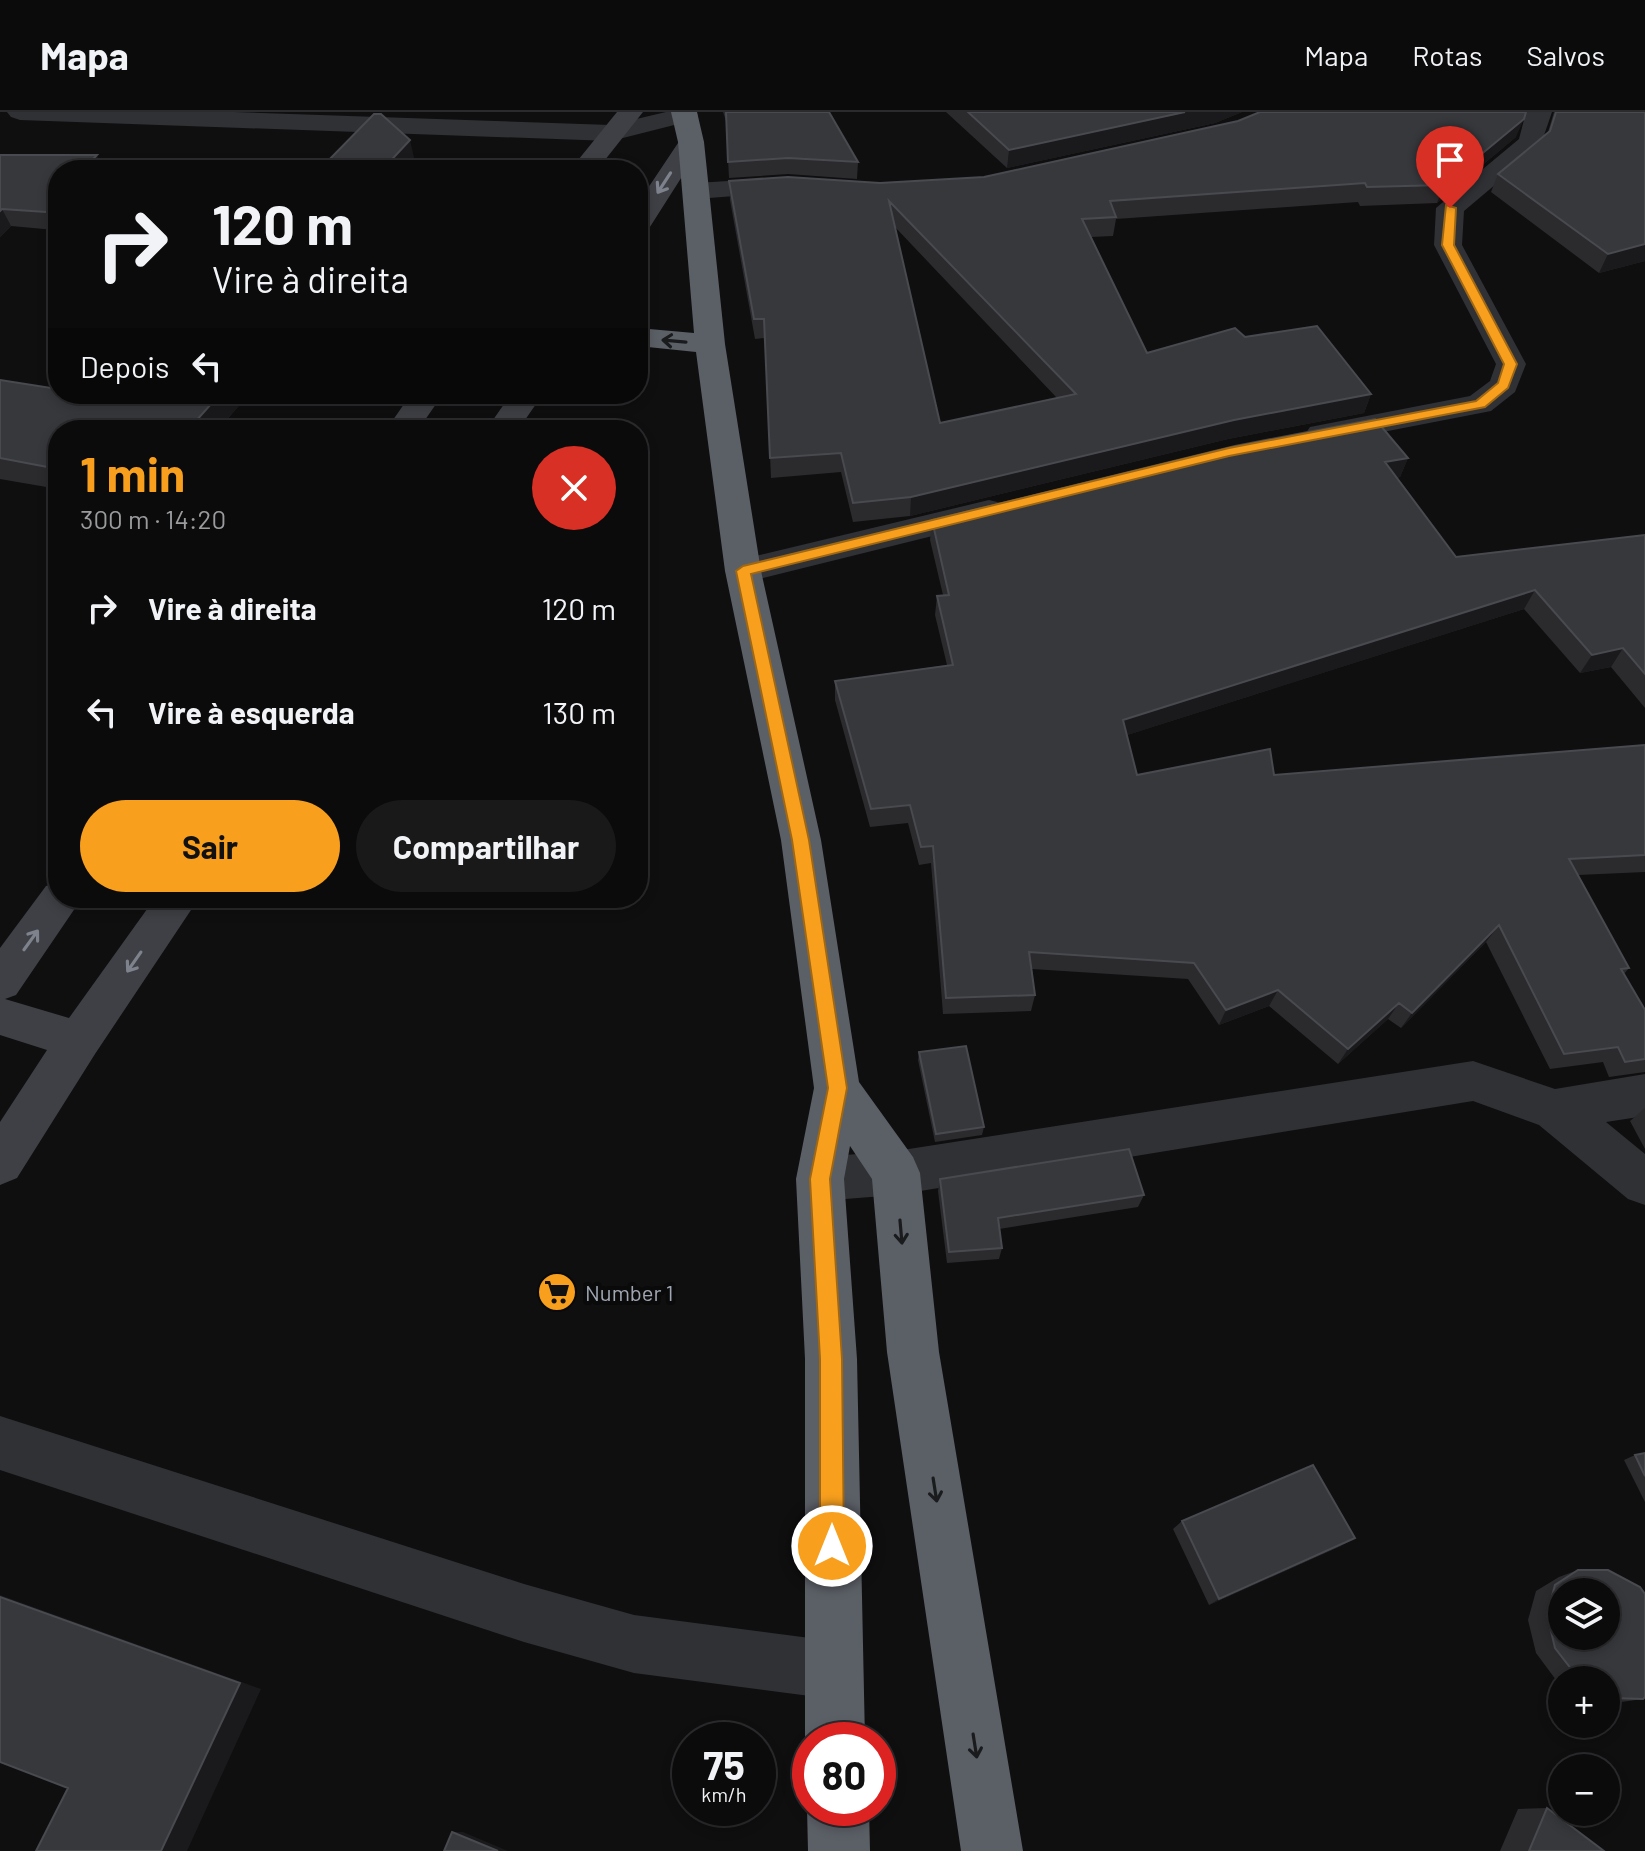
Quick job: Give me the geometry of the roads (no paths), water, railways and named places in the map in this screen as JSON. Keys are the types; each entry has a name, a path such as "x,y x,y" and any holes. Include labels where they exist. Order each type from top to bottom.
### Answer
{"highway":[{"path":"687,123 710,344 743,571 801,840 837,1088 820,1179 831,1359 834,1722"},
{"path":"648,338 710,344"},
{"path":"837,1088 896,1173 913,1352 992,1851"},
{"path":"838,1826 839,1851"}],"street":[{"path":"20,112 611,133 687,123"},
{"path":"591,160 630,112"},
{"path":"1292,440 1480,404 1504,385 1511,364 1448,245 1450,208 1531,142 1539,112"},
{"path":"648,203 687,123"},
{"path":"696,191 788,185 818,187"},
{"path":"743,571 1017,504"},
{"path":"0,982 54,908"},
{"path":"0,1163 79,1040 171,908"},
{"path":"0,1016 79,1040"},
{"path":"820,1179 896,1173 1473,1081 1555,1110 1645,1183"},
{"path":"1555,1110 1645,1095"},
{"path":"0,1443 524,1613 634,1644 833,1670"}],"place":[{"name":"Number 1","path":"557,1292"}]}
